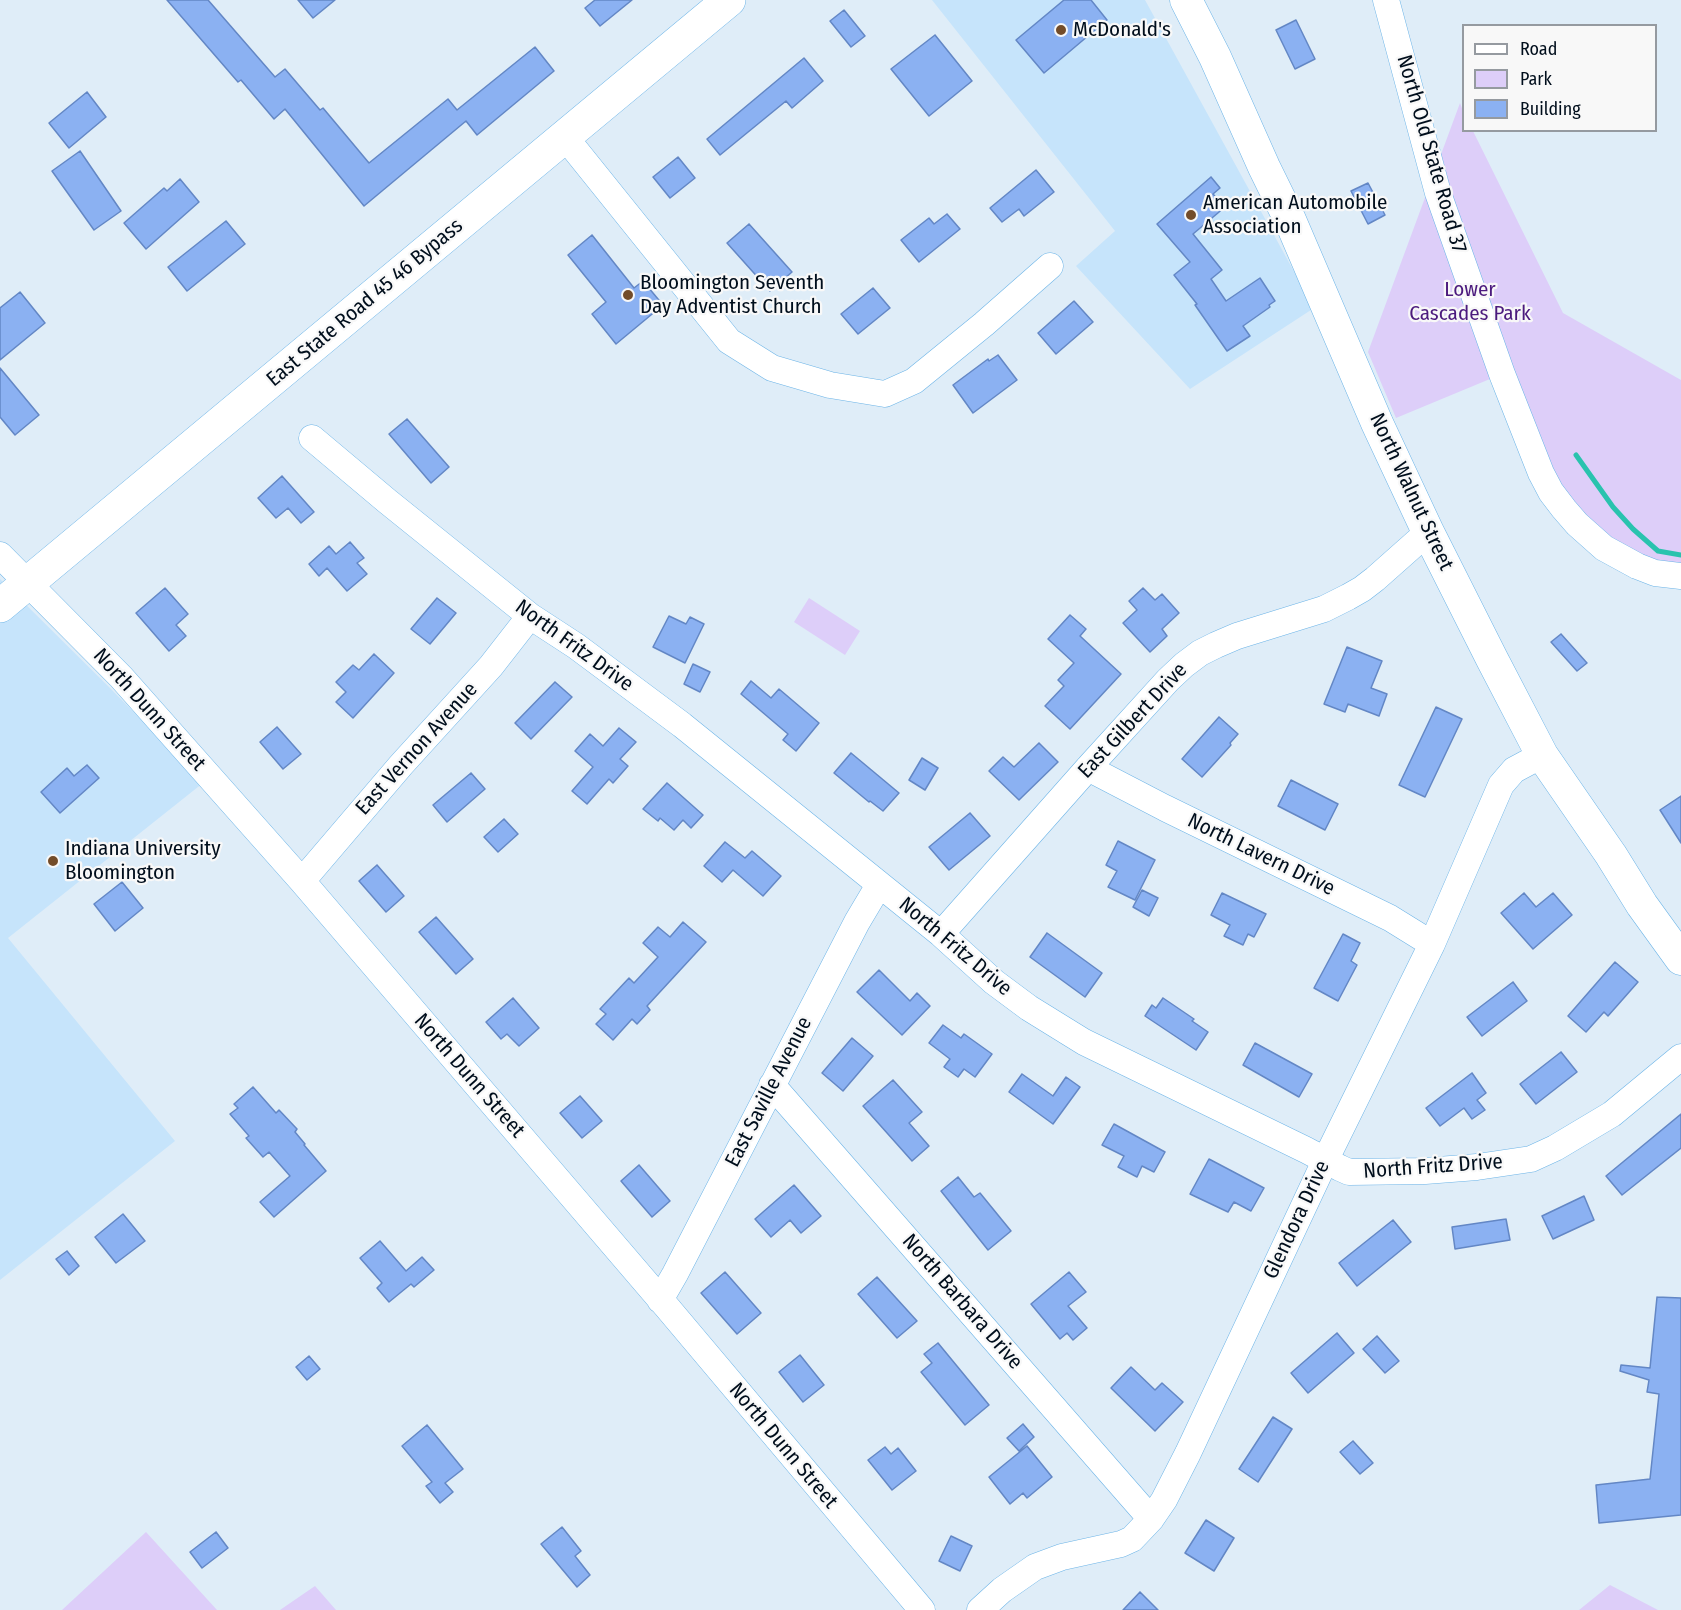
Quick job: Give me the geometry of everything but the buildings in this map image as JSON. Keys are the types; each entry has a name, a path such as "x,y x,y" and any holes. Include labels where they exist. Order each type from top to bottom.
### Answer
{"highway":[{"name":"East State Road 45 46 Bypass","path":"0,606 729,0"}],"main road":[{"name":"North Walnut Street","path":"1186,0 1215,57 1290,220 1377,423 1428,532 1542,755 1611,855 1642,905 1681,959"}],"street":[{"name":"North Old State Road 37","path":"1386,0 1438,193 1502,374 1541,473 1551,492 1564,509 1604,548 1637,566 1656,573 1681,576"},
{"path":"565,137 729,341 772,368 830,385 885,394 914,381 1050,266"},
{"name":"North Fritz Drive","path":"312,438 530,616 576,646 682,725 941,934 994,982 1053,1024 1084,1042 1349,1172 1477,1167 1531,1158 1556,1148 1612,1114 1681,1057"},
{"name":"East Gilbert Drive","path":"941,934 1088,768 1184,665 1200,653 1237,636 1324,609 1348,597 1375,579 1428,532"},
{"name":"North Dunn Street","path":"0,555 121,676 302,881 922,1610"},
{"name":"East Vernon Avenue","path":"302,881 401,765 491,666 530,616"},
{"name":"Glendora Drive","path":"980,1610 1002,1590 1035,1567 1062,1557 1121,1544 1132,1539 1151,1519 1175,1480 1325,1161 1432,944 1501,785 1514,770 1542,755"},
{"name":"North Lavern Drive","path":"1088,768 1390,918 1432,944"},
{"name":"East Saville Avenue","path":"660,1300 857,922 879,885"},
{"name":"North Barbara Drive","path":"772,1085 1151,1519"}],"shaded area":[{"path":"932,0 1145,0 1314,308 1190,389 1076,266 1115,231"},
{"name":"Indiana University Bloomington","path":"0,579 203,783 8,938 175,1141 0,1280"}],"green space":[{"name":"Lower Cascades Park","path":"1460,103 1462,132 1473,132 1563,313 1681,380 1681,567 1625,553 1568,506 1502,374 1396,418 1368,352"},
{"path":"809,598 860,631 845,655 794,622"},
{"path":"146,1532 217,1610 62,1610"},
{"path":"1610,1585 1658,1610 1579,1610"},
{"path":"315,1586 336,1610 280,1610"}],"waterway":[{"path":"1576,455 1613,507 1633,529 1658,551 1681,555"}],"place":[{"name":"McDonald's","path":"1061,30"},
{"name":"American Automobile Association","path":"1191,215"},
{"name":"Bloomington Seventh Day Adventist Church","path":"628,295"},
{"name":"Indiana University Bloomington","path":"53,861"}]}
